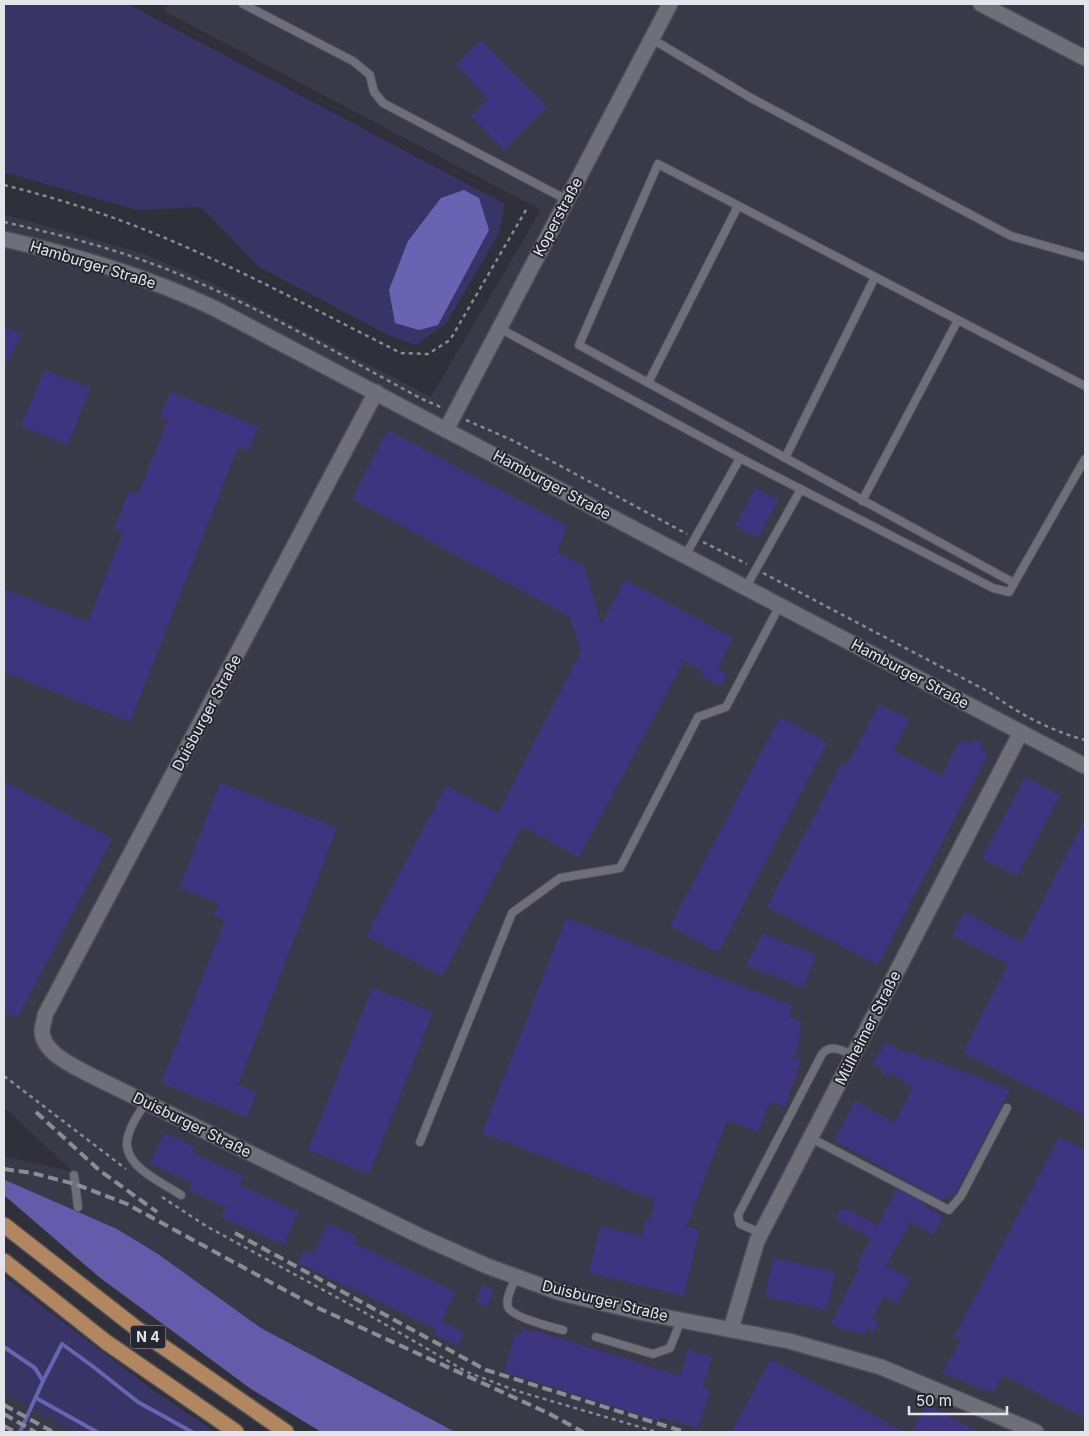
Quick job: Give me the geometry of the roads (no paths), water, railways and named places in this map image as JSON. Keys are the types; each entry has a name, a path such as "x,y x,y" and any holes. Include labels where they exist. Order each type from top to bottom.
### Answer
{"highway":[{"name":"N 4","path":"9,1230 136,1328 286,1432"},
{"name":"N 4","path":"4,1261 106,1342 236,1432"}],"street":[{"name":"Koperstraße","path":"446,430 670,4"},
{"path":"981,4 1085,58"},
{"name":"Hamburger Straße","path":"4,239 98,263 180,292 376,392 1085,766"},
{"name":"Duisburger Straße","path":"376,392 46,1015 42,1032 47,1043 54,1054 88,1074 422,1237 516,1277 561,1293 681,1320 788,1340 881,1367 1036,1432"},
{"name":"Mülheimer Straße","path":"731,1329 761,1233 1020,732"}],"lane":[{"path":"242,4 353,61 370,76 374,92 383,103 567,200"},
{"path":"652,39 751,98 1011,236 1085,258"},
{"path":"1014,582 862,501 579,345 658,164 1085,386"},
{"path":"648,383 738,206"},
{"path":"785,458 875,277"},
{"path":"862,501 958,320"},
{"path":"499,328 740,458 993,588 1009,592 1085,459"},
{"path":"685,556 740,458"},
{"path":"746,588 801,489"},
{"path":"420,1142 512,913 560,878 620,868 698,717 726,707 780,605"},
{"path":"761,1233 740,1224 738,1215 822,1054 826,1050 834,1048 854,1056"},
{"path":"146,1102 129,1132 126,1144 128,1156 135,1164 181,1195"},
{"path":"811,1138 949,1210 961,1196 1007,1108"},
{"path":"74,1175 78,1207"},
{"path":"516,1277 508,1296 508,1307 514,1314 562,1330"},
{"path":"596,1337 653,1354 670,1348 681,1320"}],"waterway":[{"path":"43,1381 62,1344 138,1402 192,1432"},
{"path":"4,1347 35,1368 43,1381 20,1432"},
{"path":"36,1398 97,1432"}],"railway":[{"path":"36,1112 99,1170 157,1212"},
{"path":"4,1169 32,1173 75,1184 127,1204 316,1307 548,1413 583,1432"},
{"path":"235,1233 486,1370 685,1432"},
{"path":"4,1405 53,1432"},
{"path":"4,1414 35,1432"},
{"path":"4,1426 15,1432"}]}
